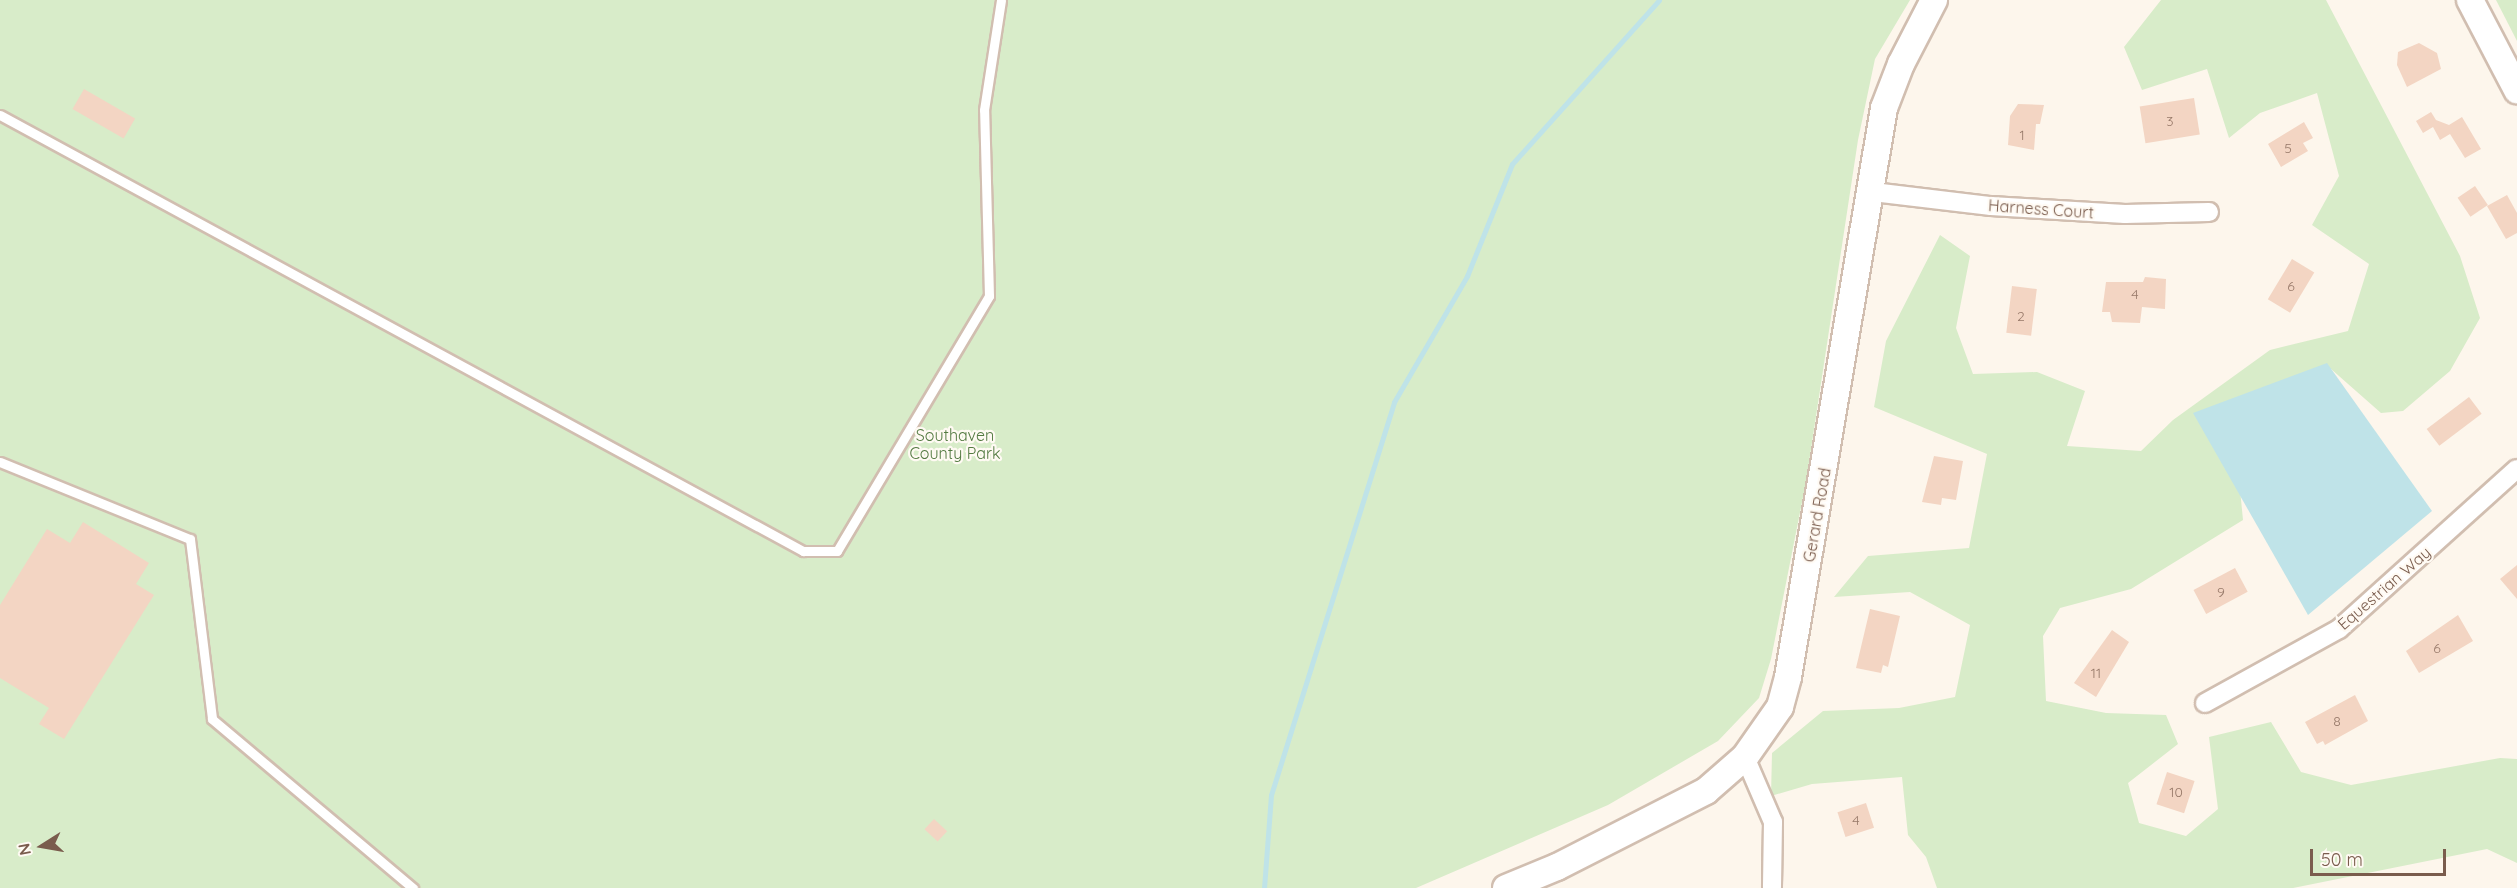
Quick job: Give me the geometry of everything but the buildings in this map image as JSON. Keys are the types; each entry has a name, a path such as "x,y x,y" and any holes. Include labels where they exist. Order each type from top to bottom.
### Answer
{"street":[{"name":"Gerard Road","path":"1506,888 1557,867 1706,791 1745,757 1780,707 1788,677 1873,192 1884,108 1892,84 1934,0"},
{"path":"2470,0 2517,90"},
{"name":"Harness Court","path":"1873,192 1991,206 2125,214 2209,212"},
{"name":"Equestrian Way","path":"2205,703 2339,629 2517,469"},
{"path":"1745,757 1773,822 1772,888"}],"lane":[{"path":"0,115 803,551 837,551 989,296 984,110 1001,0"},
{"path":"0,462 190,539 212,719 413,888"}],"green space":[{"name":"Southaven County Park","path":"0,0 1910,0 1875,59 1858,140 1806,482 1771,659 1759,698 1718,741 1608,805 1416,888 0,888"},
{"path":"2161,0 2326,0 2460,256 2480,318 2450,371 2403,411 2381,413 2331,369 2239,479 2243,520 2131,589 2060,608 2043,636 2046,701 2106,713 2166,715 2178,744 2128,783 2139,823 2186,836 2218,809 2209,737 2271,722 2301,772 2351,785 2500,758 2517,759 2517,863 2487,849 2293,888 1937,888 1926,857 1908,835 1902,777 1812,784 1771,796 1772,753 1823,711 1899,708 1955,697 1970,625 1910,592 1834,597 1868,556 1969,548 1987,454 1874,407 1886,341 1940,235 1970,256 1956,328 1973,374 2037,372 2085,391 2067,446 2141,451 2173,420 2270,350 2348,331 2369,264 2312,225 2339,176 2317,93 2260,113 2229,138 2207,69 2142,90 2124,47"},
{"path":"2496,0 2517,0 2517,41"}],"water":[{"path":"2327,363 2432,511 2308,615 2193,413"}],"waterway":[{"path":"1264,888 1271,795 1394,402 1467,276 1512,164 1659,0"}]}
